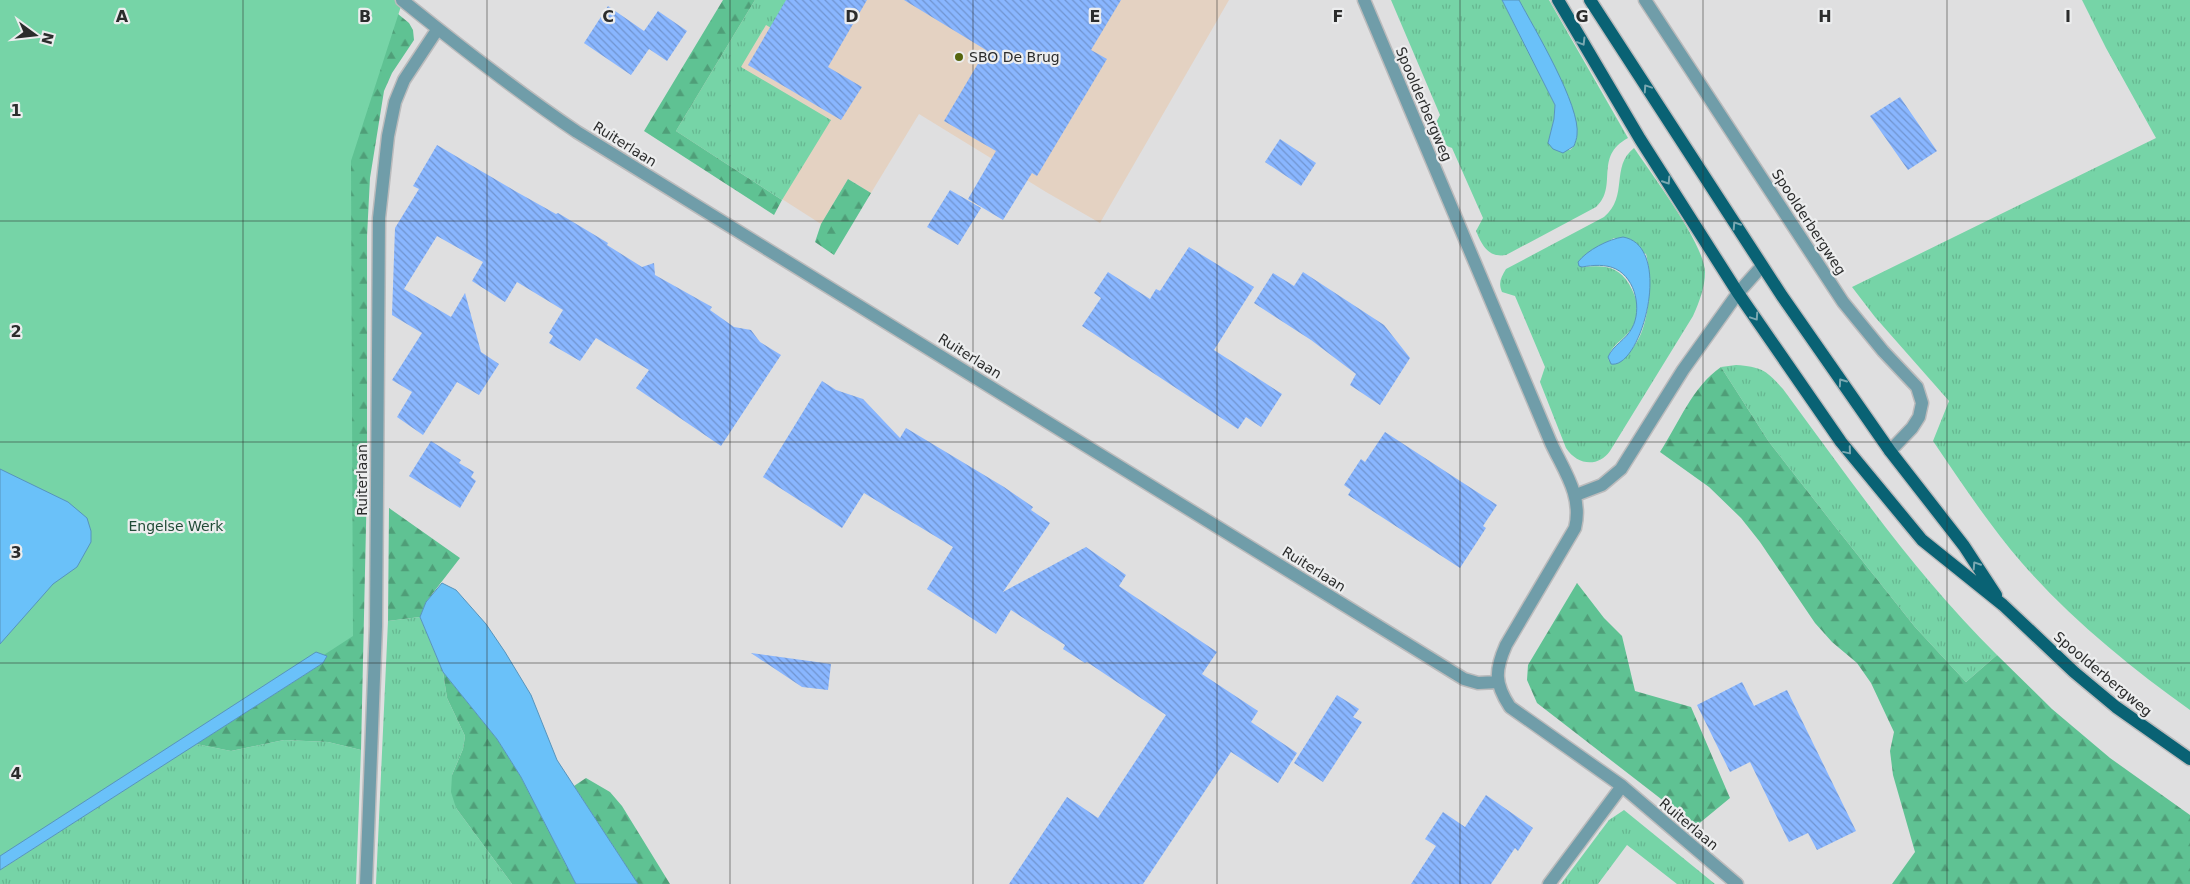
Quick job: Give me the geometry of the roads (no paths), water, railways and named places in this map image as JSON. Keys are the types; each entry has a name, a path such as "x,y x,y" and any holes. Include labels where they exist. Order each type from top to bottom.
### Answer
{"main road":[{"name":"Spoolderbergweg","path":"1558,0 1640,139 1738,292 1841,442 1922,540 2002,605 2074,672 2116,707 2190,759"},
{"name":"Spoolderbergweg","path":"1590,0 1762,266 1890,451 1964,546 2002,605"}],"street":[{"name":"Ruiterlaan","path":"402,0 416,5 437,30 536,104 577,132 1464,679 1478,683 1498,682 1502,694 1510,707 1622,786 1737,884"},
{"name":"Spoolderbergweg","path":"1364,0 1551,444 1576,496 1577,520 1566,544 1506,645 1497,672 1498,682"},
{"name":"Spoolderbergweg","path":"1645,0 1843,302 1883,351 1917,386 1922,403 1919,416 1912,428 1890,451"},
{"name":"Ruiterlaan","path":"366,884 376,626 379,218 388,136 395,102 404,80 437,30"},
{"path":"1576,496 1602,485 1621,469 1683,370 1738,292 1762,266"},
{"path":"1549,884 1622,786"}],"water":[{"path":"1502,0 1519,0 1555,67 1572,106 1577,135 1574,146 1563,153 1553,149 1548,143 1554,119 1555,105"},
{"path":"1623,237 1639,245 1647,261 1650,283 1648,306 1642,329 1633,348 1622,361 1611,364 1608,357 1610,353 1626,336 1635,321 1637,304 1635,296 1628,280 1616,269 1599,265 1582,267 1579,266 1578,262 1587,253 1599,246"},
{"path":"0,469 68,502 87,518 91,531 91,542 77,567 53,584 0,644"},
{"path":"442,583 456,590 486,624 505,652 531,695 557,760 638,884 576,884 521,777 497,739 443,672 420,617 426,602"},
{"path":"316,652 327,656 323,663 0,870 0,856"}],"place":[{"name":"SBO De Brug","path":"959,57"}],"park label":[{"name":"Engelse Werk","path":"176,526"}]}
